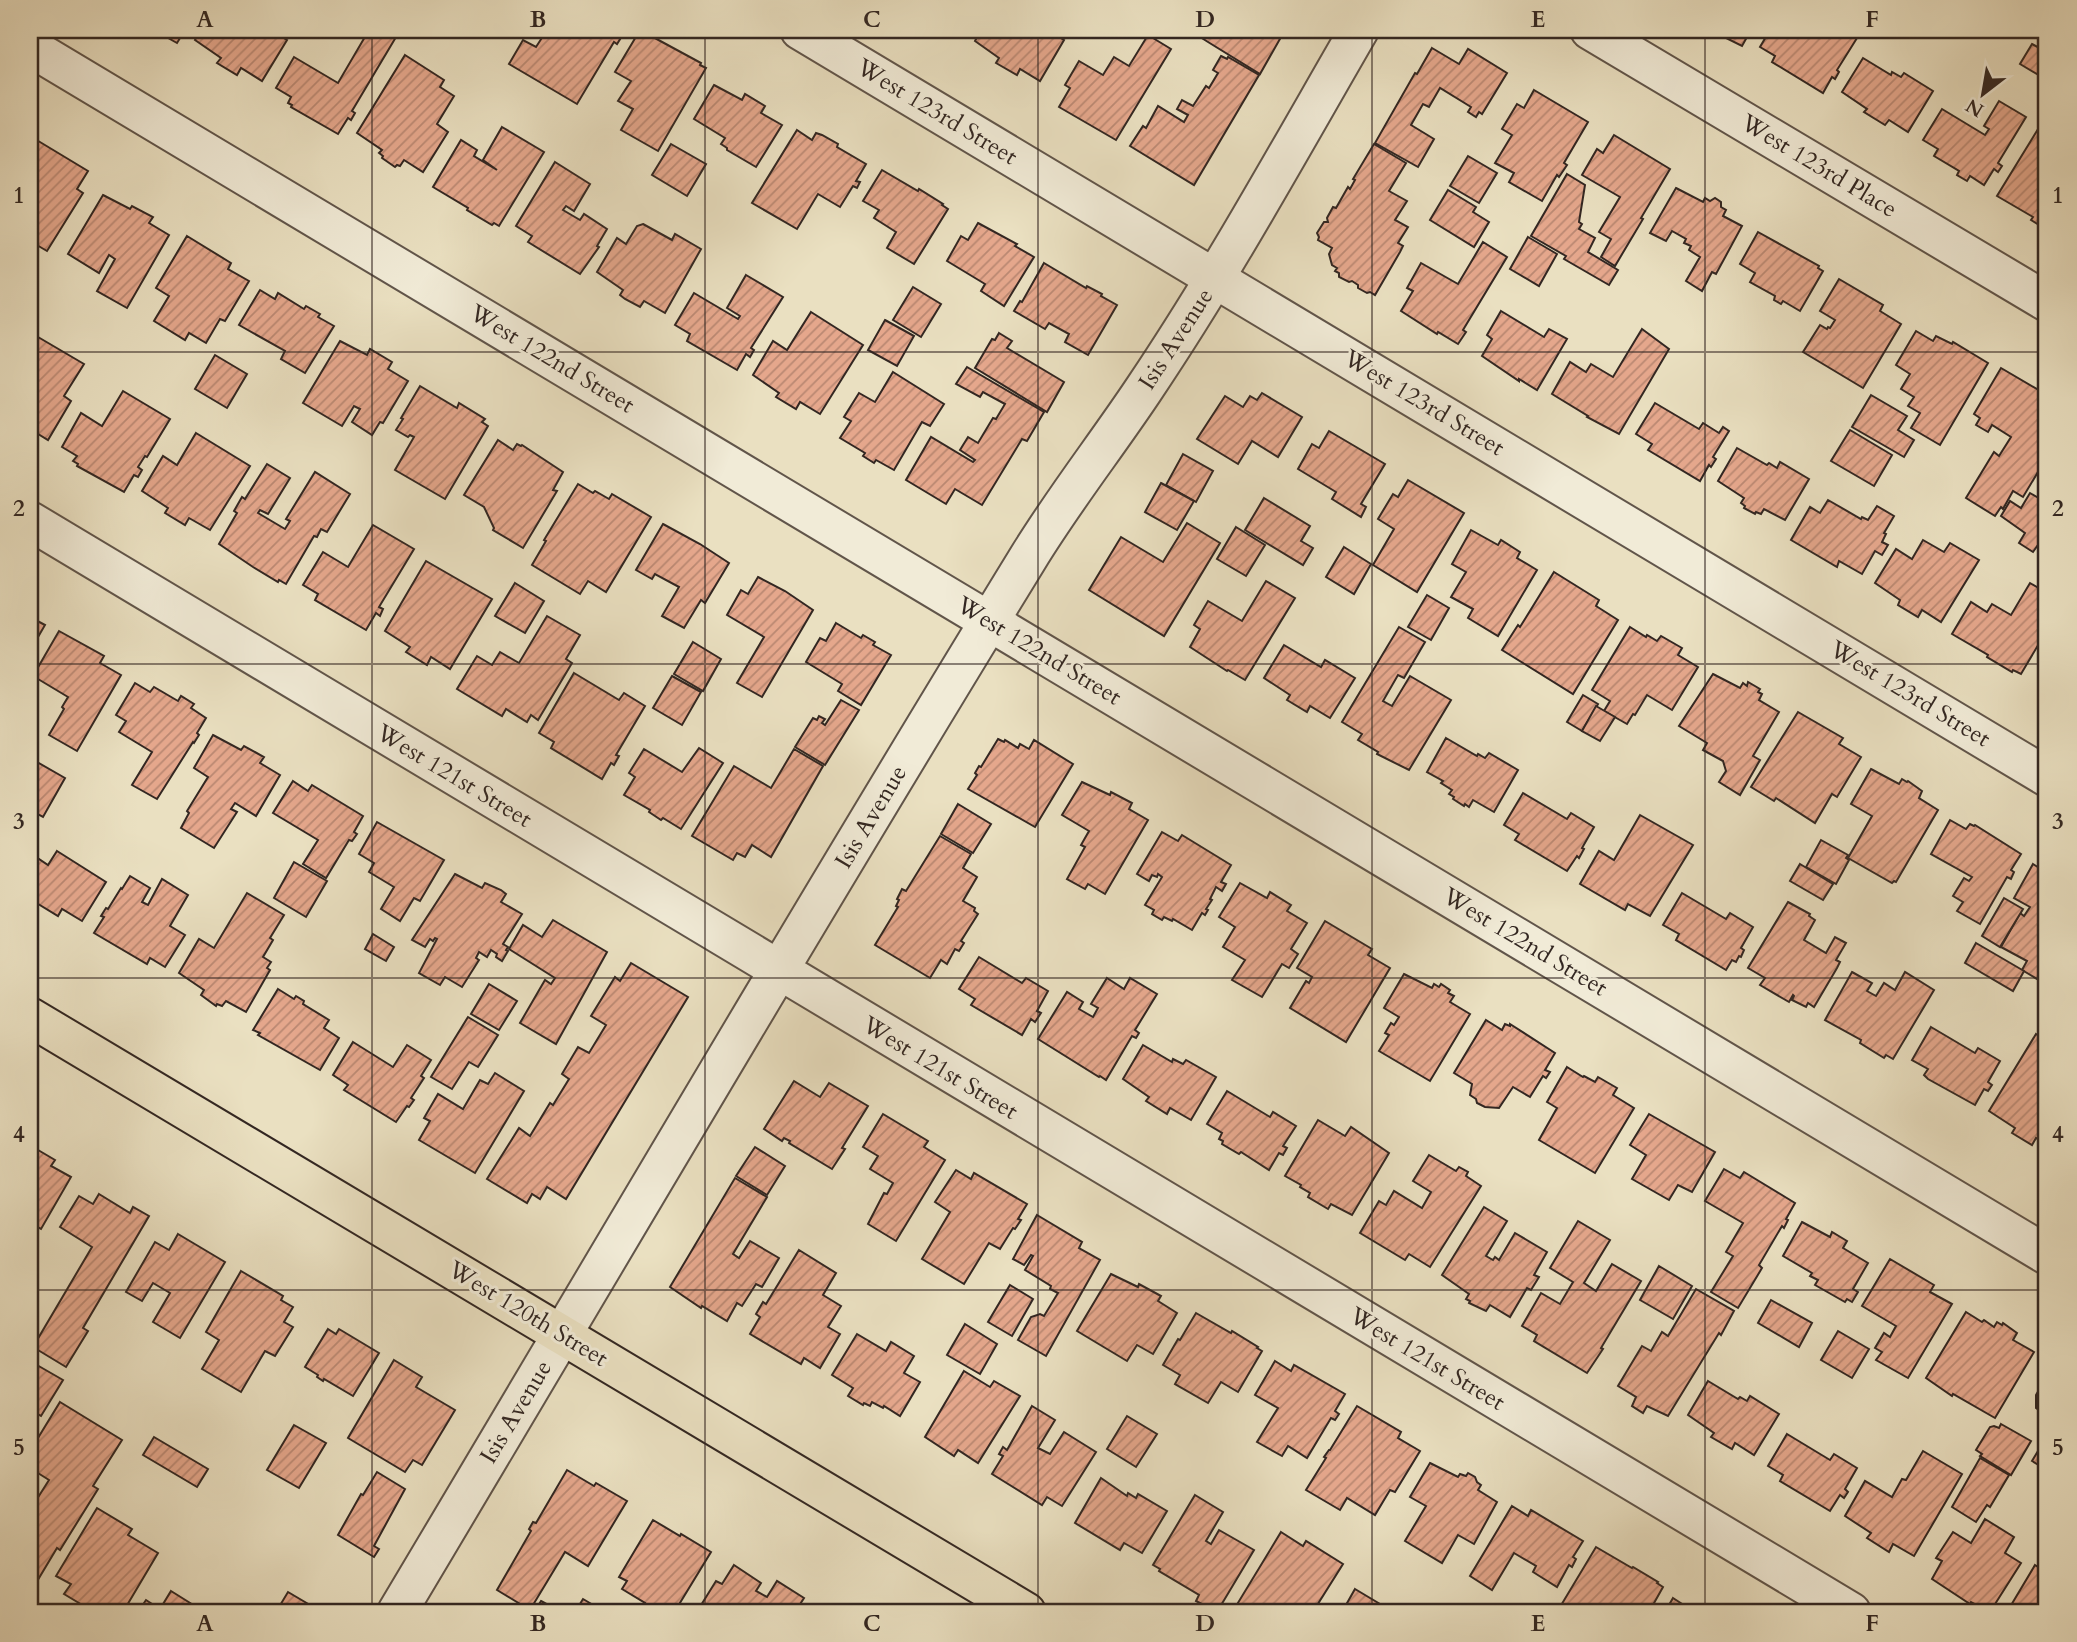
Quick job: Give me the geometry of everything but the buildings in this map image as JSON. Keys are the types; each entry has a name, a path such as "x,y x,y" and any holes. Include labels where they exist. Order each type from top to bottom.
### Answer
{"main road":[{"name":"West 120th Street","path":"30,1017 1026,1612"}],"street":[{"name":"West 123rd Street","path":"800,30 2047,776"},
{"name":"Isis Avenue","path":"397,1612 989,621 1056,512 1143,392 1216,278 1359,30"},
{"name":"West 123rd Place","path":"1590,30 2047,302"},
{"name":"West 122nd Street","path":"30,47 2047,1255"},
{"name":"West 121st Street","path":"30,521 1851,1612"}]}
